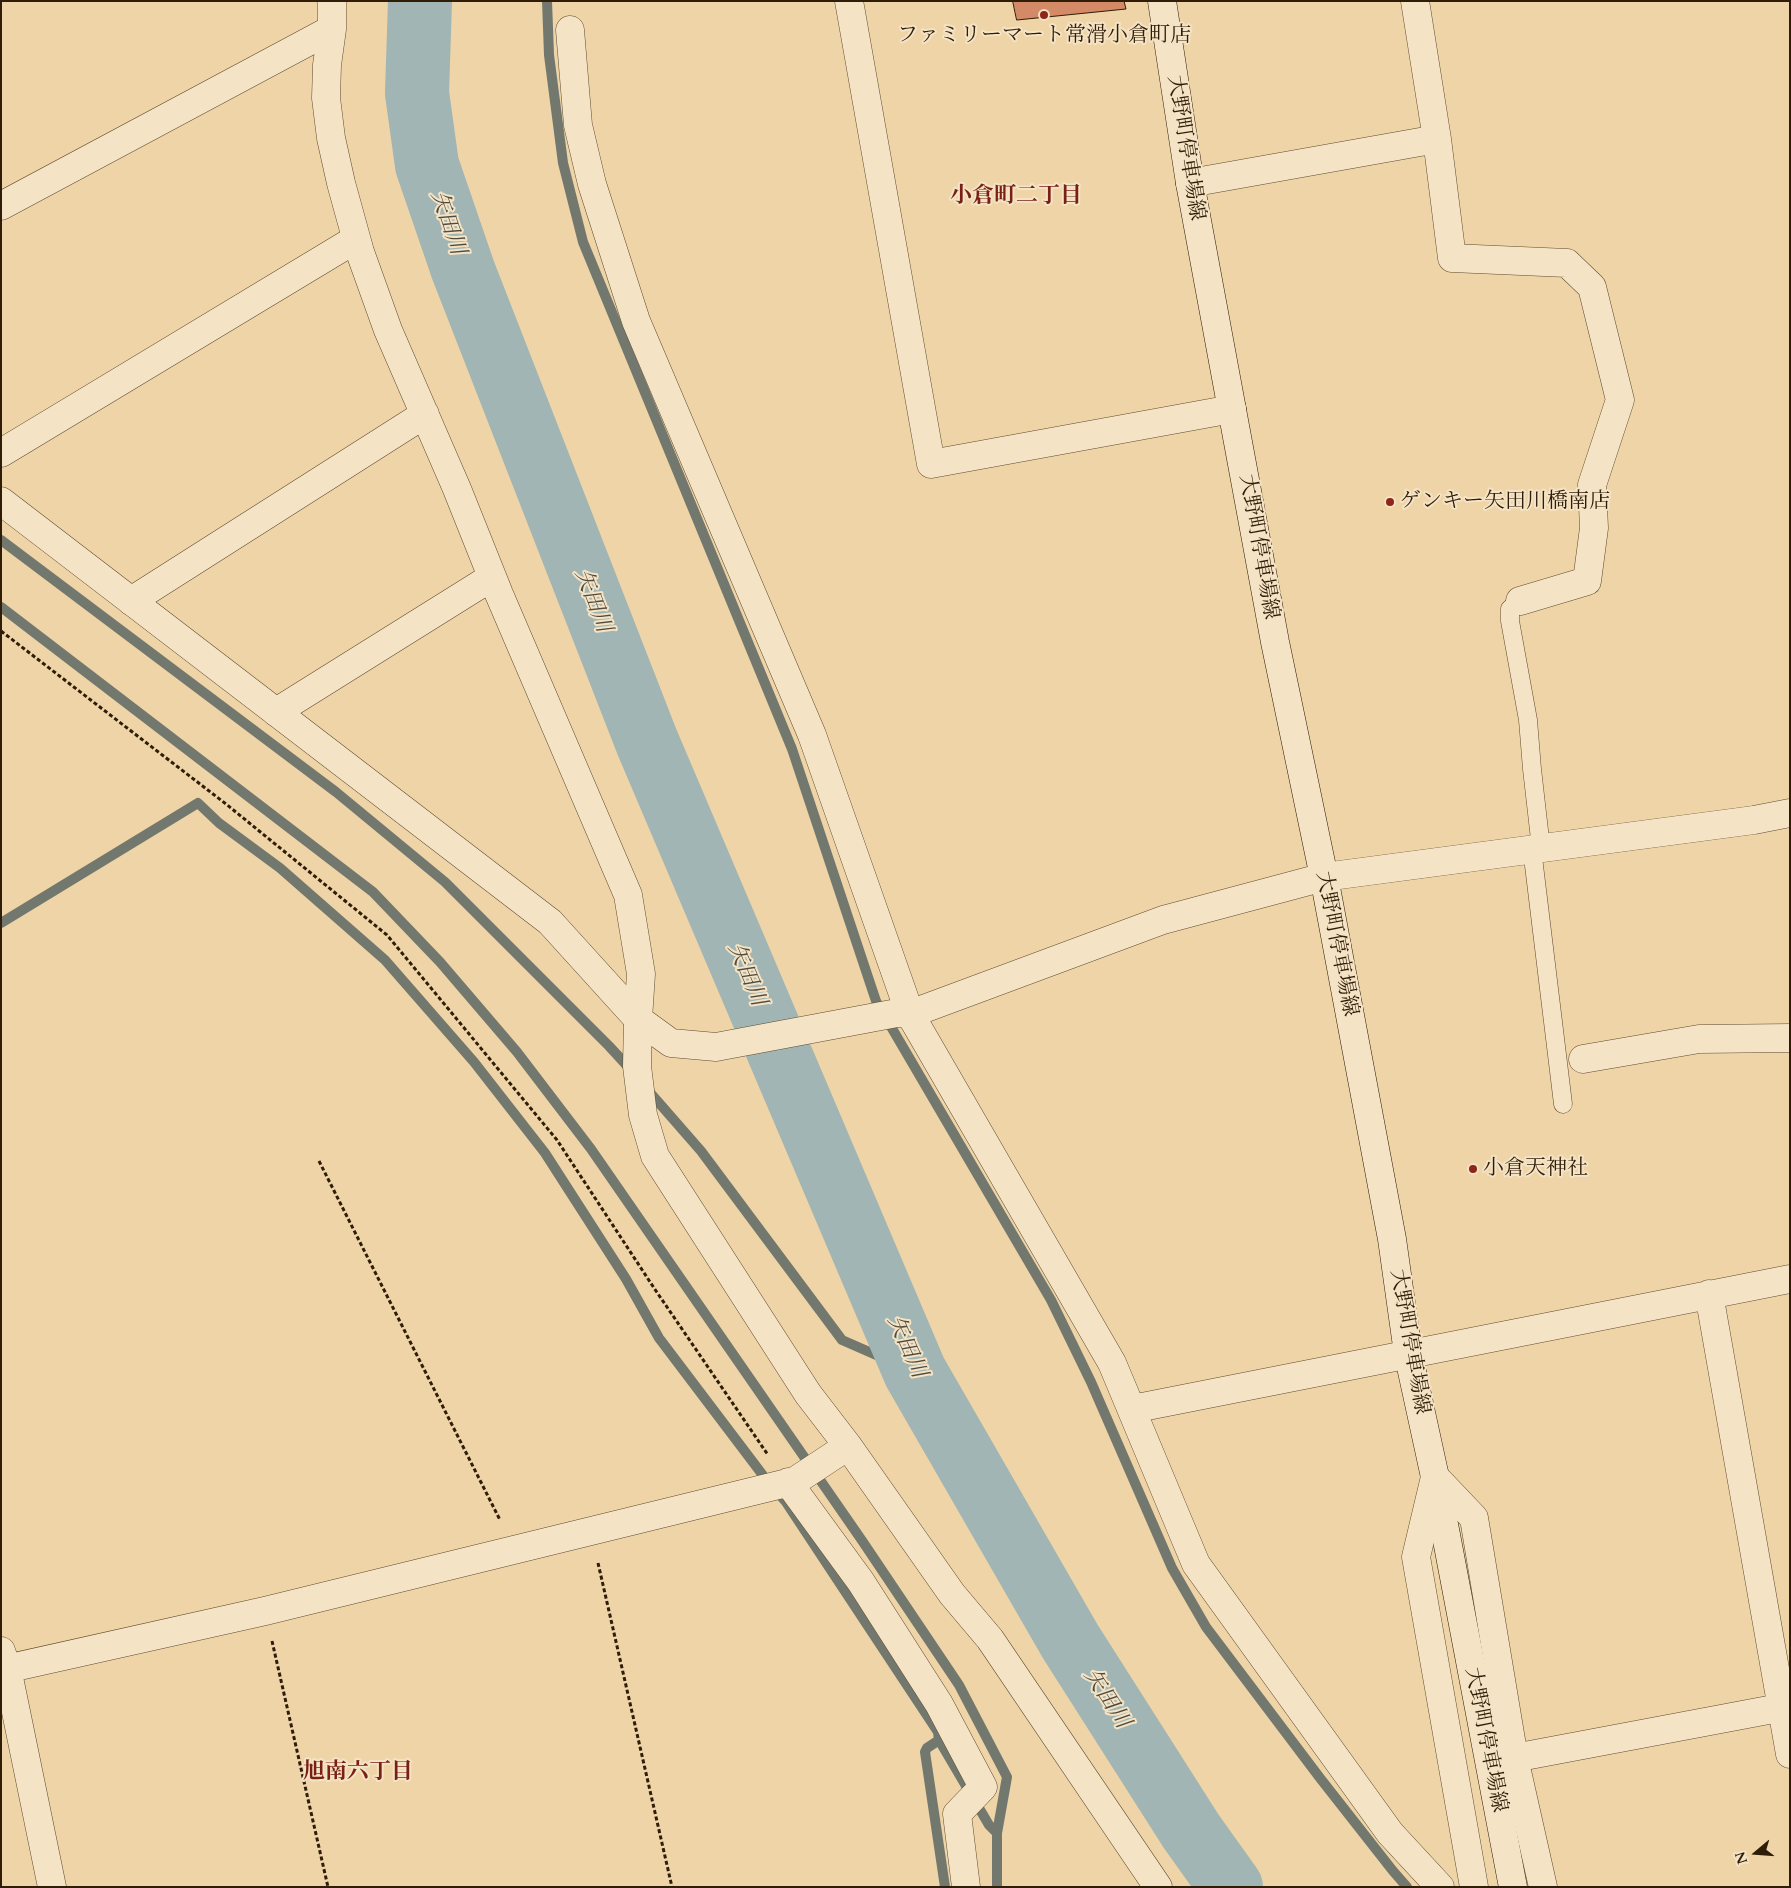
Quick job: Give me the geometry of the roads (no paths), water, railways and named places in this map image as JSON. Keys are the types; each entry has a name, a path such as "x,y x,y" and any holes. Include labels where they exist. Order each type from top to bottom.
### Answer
{"street":[{"path":"332,1 332,29 327,65 326,98 331,138 356,239 388,330 628,895 641,974 637,1066 643,1115 655,1156 797,1378 839,1451 990,1639 1158,1887"},
{"path":"849,1 931,464 1232,409"},
{"name":"大野町停車場線","path":"1162,1 1190,183 1275,642 1324,877 1392,1239 1408,1353 1435,1477 1513,1887"},
{"path":"1415,1 1437,139 1452,258 1567,263 1592,287 1620,400 1592,485 1594,528 1587,582 1520,601"},
{"path":"1,206 332,29"},
{"path":"570,30 580,133 592,184 636,321 812,735 904,1013 1112,1363 1196,1564 1390,1833 1440,1887"},
{"path":"1190,183 1437,139"},
{"path":"1,454 356,239"},
{"path":"131,601 425,414"},
{"path":"1,501 550,922 638,1019 672,1043 716,1047 904,1013 1163,920 1324,877 1754,820 1790,813"},
{"path":"276,712 492,576"},
{"path":"1584,1059 1699,1039 1790,1038"},
{"path":"1132,1409 1790,1278"},
{"path":"1709,1294 1786,1707 1790,1754"},
{"path":"52,1887 3,1663 265,1611 791,1482 839,1451"},
{"path":"1435,1477 1474,1518 1514,1758 1543,1887"},
{"path":"1435,1477 1416,1557 1474,1887"},
{"path":"791,1482 861,1582 939,1704 982,1787 957,1814 966,1887"},
{"path":"1514,1758 1786,1707"}],"lane":[{"path":"1520,601 1510,609 1510,621 1528,720 1536,848 1563,1104"}],"waterway":[{"name":"矢田川","path":"420,1 417,93 427,165 463,270 647,742 915,1372 1070,1641 1191,1831 1231,1887"},
{"path":"547,1 549,55 563,163 583,242 792,749 876,1001 1051,1300 1091,1382 1172,1568 1206,1627 1320,1778 1407,1887"},
{"path":"1,540 336,792 445,882 632,1071"},
{"path":"1,607 373,892 440,962 517,1052 591,1149 863,1542 959,1685 1007,1777 997,1833 997,1887"},
{"path":"1,923 198,803 219,823 280,868 385,960 474,1062 545,1153 626,1279 659,1338 765,1478 786,1502 938,1732 939,1740"},
{"path":"646,1088 701,1151 842,1340 915,1372"},
{"path":"945,1887 925,1752 927,1748 939,1740 989,1825 997,1833"}],"place":[{"name":"ファミリーマート常滑小倉町店","path":"1044,15"},
{"name":"ゲンキー矢田川橋南店","path":"1390,502"},
{"name":"小倉天神社","path":"1473,1169"}],"district":[{"name":"小倉町二丁目","path":"1016,197"},
{"name":"旭南六丁目","path":"358,1773"}]}
